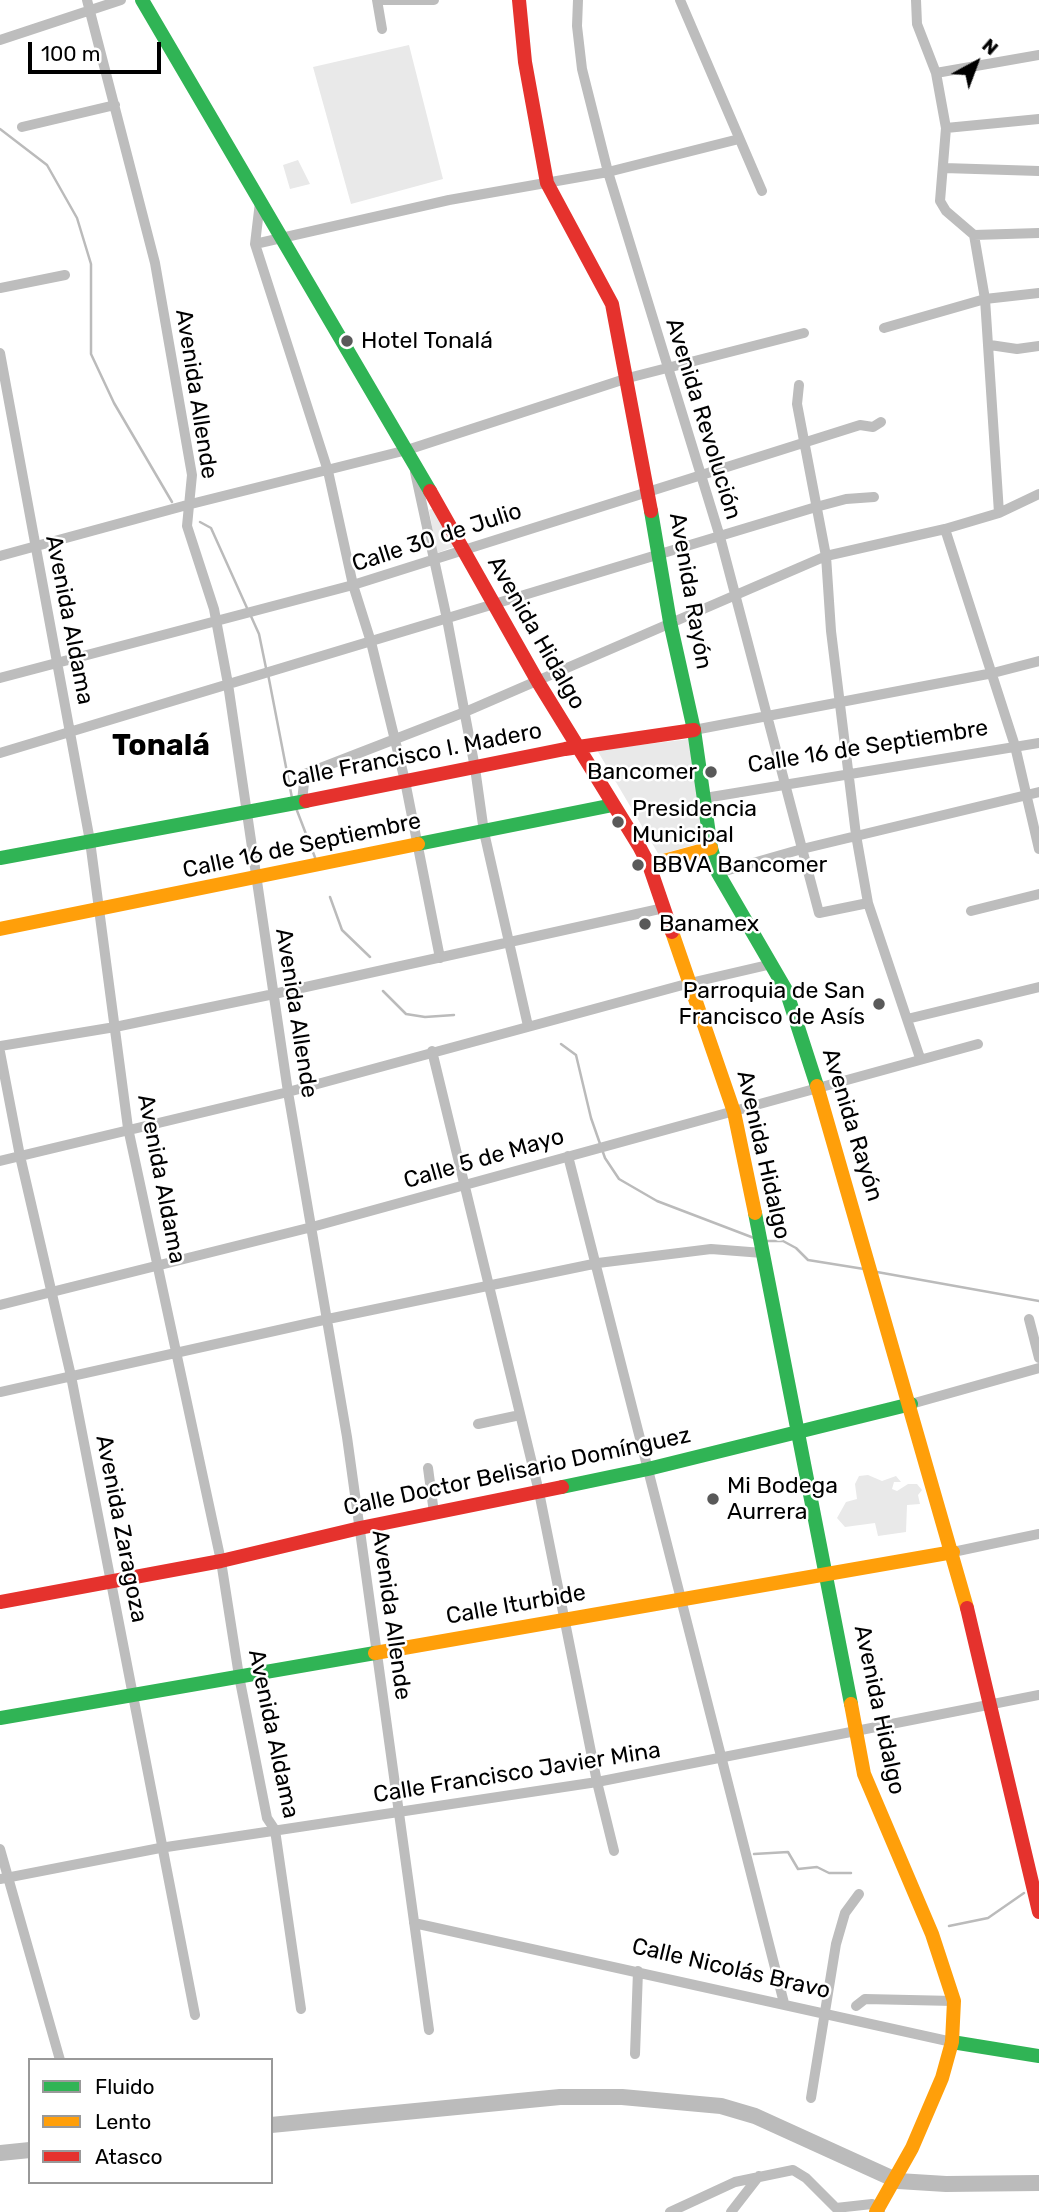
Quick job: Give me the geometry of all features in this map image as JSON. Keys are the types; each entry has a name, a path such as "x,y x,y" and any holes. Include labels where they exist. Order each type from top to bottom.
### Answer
{"main road":[{"name":"Avenida Hidalgo","path":"142,0 410,454 461,550 538,682 649,865 734,1112 800,1432 864,1774 881,1820 932,1934 954,2001 953,2042 942,2078 911,2145 877,2205"},
{"name":"Avenida Rayón","path":"519,0 525,62 547,183 612,304 649,492 670,622 694,730 711,848 719,873 772,964 797,1017 816,1090 877,1287 953,1552 992,1705 1039,1912"},
{"name":"Calle Francisco I. Madero","path":"0,858 247,813 577,747 694,730"},
{"name":"Calle 16 de Septiembre","path":"0,929 613,805"},
{"path":"649,865 711,848"},
{"name":"Calle Doctor Belisario Domínguez","path":"0,1602 221,1561 360,1528 648,1469 911,1404"},
{"name":"Calle Iturbide","path":"0,1718 953,1552"},
{"name":"Calle Nicolás Bravo","path":"953,2042 1039,2056"}],"street":[{"path":"87,0 90,12"},
{"path":"0,40 121,0"},
{"path":"382,29 377,0 434,0"},
{"name":"Avenida Revolución","path":"578,0 577,26 582,69 608,172 666,369 720,537 819,913 869,903"},
{"path":"680,0 762,191"},
{"path":"916,0 921,40 936,74 946,128 944,168 938,191 940,201 946,211 974,235 985,299 999,513"},
{"name":"Avenida Allende","path":"90,12 155,263 192,475 192,503 186,518 187,526 222,620 228,684 288,1092 328,1319 360,1528 429,2030"},
{"path":"936,74 1039,55"},
{"path":"22,127 115,105"},
{"path":"946,128 1039,119"},
{"path":"255,244 608,172 739,139"},
{"path":"944,168 1039,171"},
{"path":"260,201 255,244 328,471 353,585 371,642 405,781 440,958"},
{"path":"974,235 1039,233"},
{"path":"0,288 65,275"},
{"path":"884,328 985,299 1039,293"},
{"path":"0,556 192,503 410,454 628,378 804,333"},
{"path":"990,345 1017,349 1039,346"},
{"name":"Avenida Aldama","path":"0,353 90,841 128,1128 221,1561 239,1676 267,1818 275,1830 301,2009"},
{"path":"799,386 797,404 826,556 831,631 856,835 869,903 920,1058"},
{"path":"0,415 11,411"},
{"name":"Calle 30 de Julio","path":"0,678 353,585 701,475 805,445 860,425 873,427 881,422"},
{"path":"410,454 447,619 484,832 528,1026"},
{"path":"299,802 303,775 538,682 826,556 945,529 999,513 1039,494"},
{"path":"0,753 816,507 846,499 874,497"},
{"path":"945,529 1015,747 1039,849"},
{"name":"Calle Francisco I. Madero","path":"694,730 993,673 1039,661"},
{"name":"Calle 16 de Septiembre","path":"705,798 1039,743"},
{"path":"719,873 856,835 1039,792"},
{"path":"971,911 1039,894"},
{"path":"0,1046 116,1027 664,908"},
{"path":"0,1161 128,1128 288,1092 432,1051 772,964"},
{"path":"907,1018 1039,987"},
{"name":"Calle 5 de Mayo","path":"0,1305 51,1290 312,1227 978,1044"},
{"path":"432,1051 539,1492 597,1782 614,1851"},
{"name":"Avenida Zaragoza","path":"0,1052 20,1156 71,1376 134,1695 160,1848 195,2015"},
{"path":"568,1156 598,1263 680,1599 784,2003"},
{"path":"0,1392 328,1319 598,1263 712,1249 762,1251"},
{"path":"1029,1319 1039,1358"},
{"name":"Calle Doctor Belisario Domínguez","path":"911,1404 1039,1368"},
{"path":"478,1424 520,1415"},
{"path":"428,1468 434,1513"},
{"name":"Calle Iturbide","path":"953,1552 1039,1534"},
{"name":"Calle Francisco Javier Mina","path":"5,1878 160,1848 597,1782 721,1760 1039,1695"},
{"path":"0,1849 5,1878 59,2058"},
{"path":"811,2098 823,2013 845,1913 859,1894"},
{"name":"Calle Nicolás Bravo","path":"414,1923 953,2042"},
{"path":"635,2054 638,1971"},
{"path":"856,2006 866,1998 954,2001"},
{"path":"670,2212 735,2182 793,2170 806,2178 836,2208 877,2205"},
{"path":"731,2212 760,2175"}],"shaded area":[{"path":"409,45 443,179 351,204 313,67"},
{"path":"298,160 310,184 290,189 283,165"},
{"path":"433,508 456,546 437,553 429,510"},
{"path":"690,739 707,841 659,855 597,750"},
{"path":"868,1475 882,1481 896,1476 901,1482 894,1482 892,1489 897,1491 908,1484 917,1484 922,1490 918,1495 920,1504 907,1505 906,1532 878,1536 875,1523 845,1527 837,1518 846,1502 857,1499 855,1484 859,1476"}],"waterway":[{"path":"0,129 47,165 77,218 91,264 91,354 114,403 172,502"},
{"path":"200,522 211,528 247,608"},
{"path":"250,614 259,634 266,668"},
{"path":"268,674 292,798"},
{"path":"296,808 316,860"},
{"path":"330,897 342,930 370,957"},
{"path":"383,991 406,1014 425,1017 454,1015"},
{"path":"561,1044 576,1055 591,1118 605,1158 619,1179 657,1201 754,1238"},
{"path":"767,1241 783,1241 796,1248 808,1260 864,1269"},
{"path":"877,1272 1039,1301"},
{"path":"754,1854 788,1852 798,1869 817,1867 829,1873 851,1873"},
{"path":"949,1926 988,1918 1024,1893"},
{"path":"273,2125 560,2097 622,2097 721,2106 755,2116 898,2181 946,2184 1039,2183"},
{"path":"0,2153 28,2150"}],"traffic: fast":[{"path":"142,0 430,491"},
{"path":"651,511 670,622 694,730 711,848 718,873 786,990 817,1086"},
{"path":"0,858 306,801"},
{"path":"418,844 613,805"},
{"path":"755,1213 851,1704"},
{"path":"562,1487 648,1469 911,1404"},
{"path":"0,1718 375,1653"},
{"path":"952,2042 1039,2056"}],"traffic: slow":[{"path":"0,929 418,844"},
{"path":"649,865 711,848"},
{"path":"672,932 734,1112 755,1213"},
{"path":"817,1086 967,1608"},
{"path":"375,1653 953,1552"},
{"path":"851,1704 864,1774 932,1934 954,2001 952,2042 942,2078 912,2148 876,2212"}],"traffic: jam":[{"path":"519,0 525,62 547,183 612,304 651,511"},
{"path":"430,491 538,682 639,846 649,865 672,932"},
{"path":"306,801 565,749 694,730"},
{"path":"0,1602 221,1561 360,1528 562,1487"},
{"path":"967,1608 1039,1912"}],"place":[{"name":"Hotel Tonalá","path":"347,341"},
{"name":"Bancomer","path":"711,772"},
{"name":"Presidencia Municipal","path":"618,822"},
{"name":"BBVA Bancomer","path":"638,865"},
{"name":"Banamex","path":"645,924"},
{"name":"Parroquia de San Francisco de Asís","path":"879,1004"},
{"name":"Mi Bodega Aurrera","path":"713,1499"}],"district":[{"name":"Tonalá","path":"161,746"}]}
